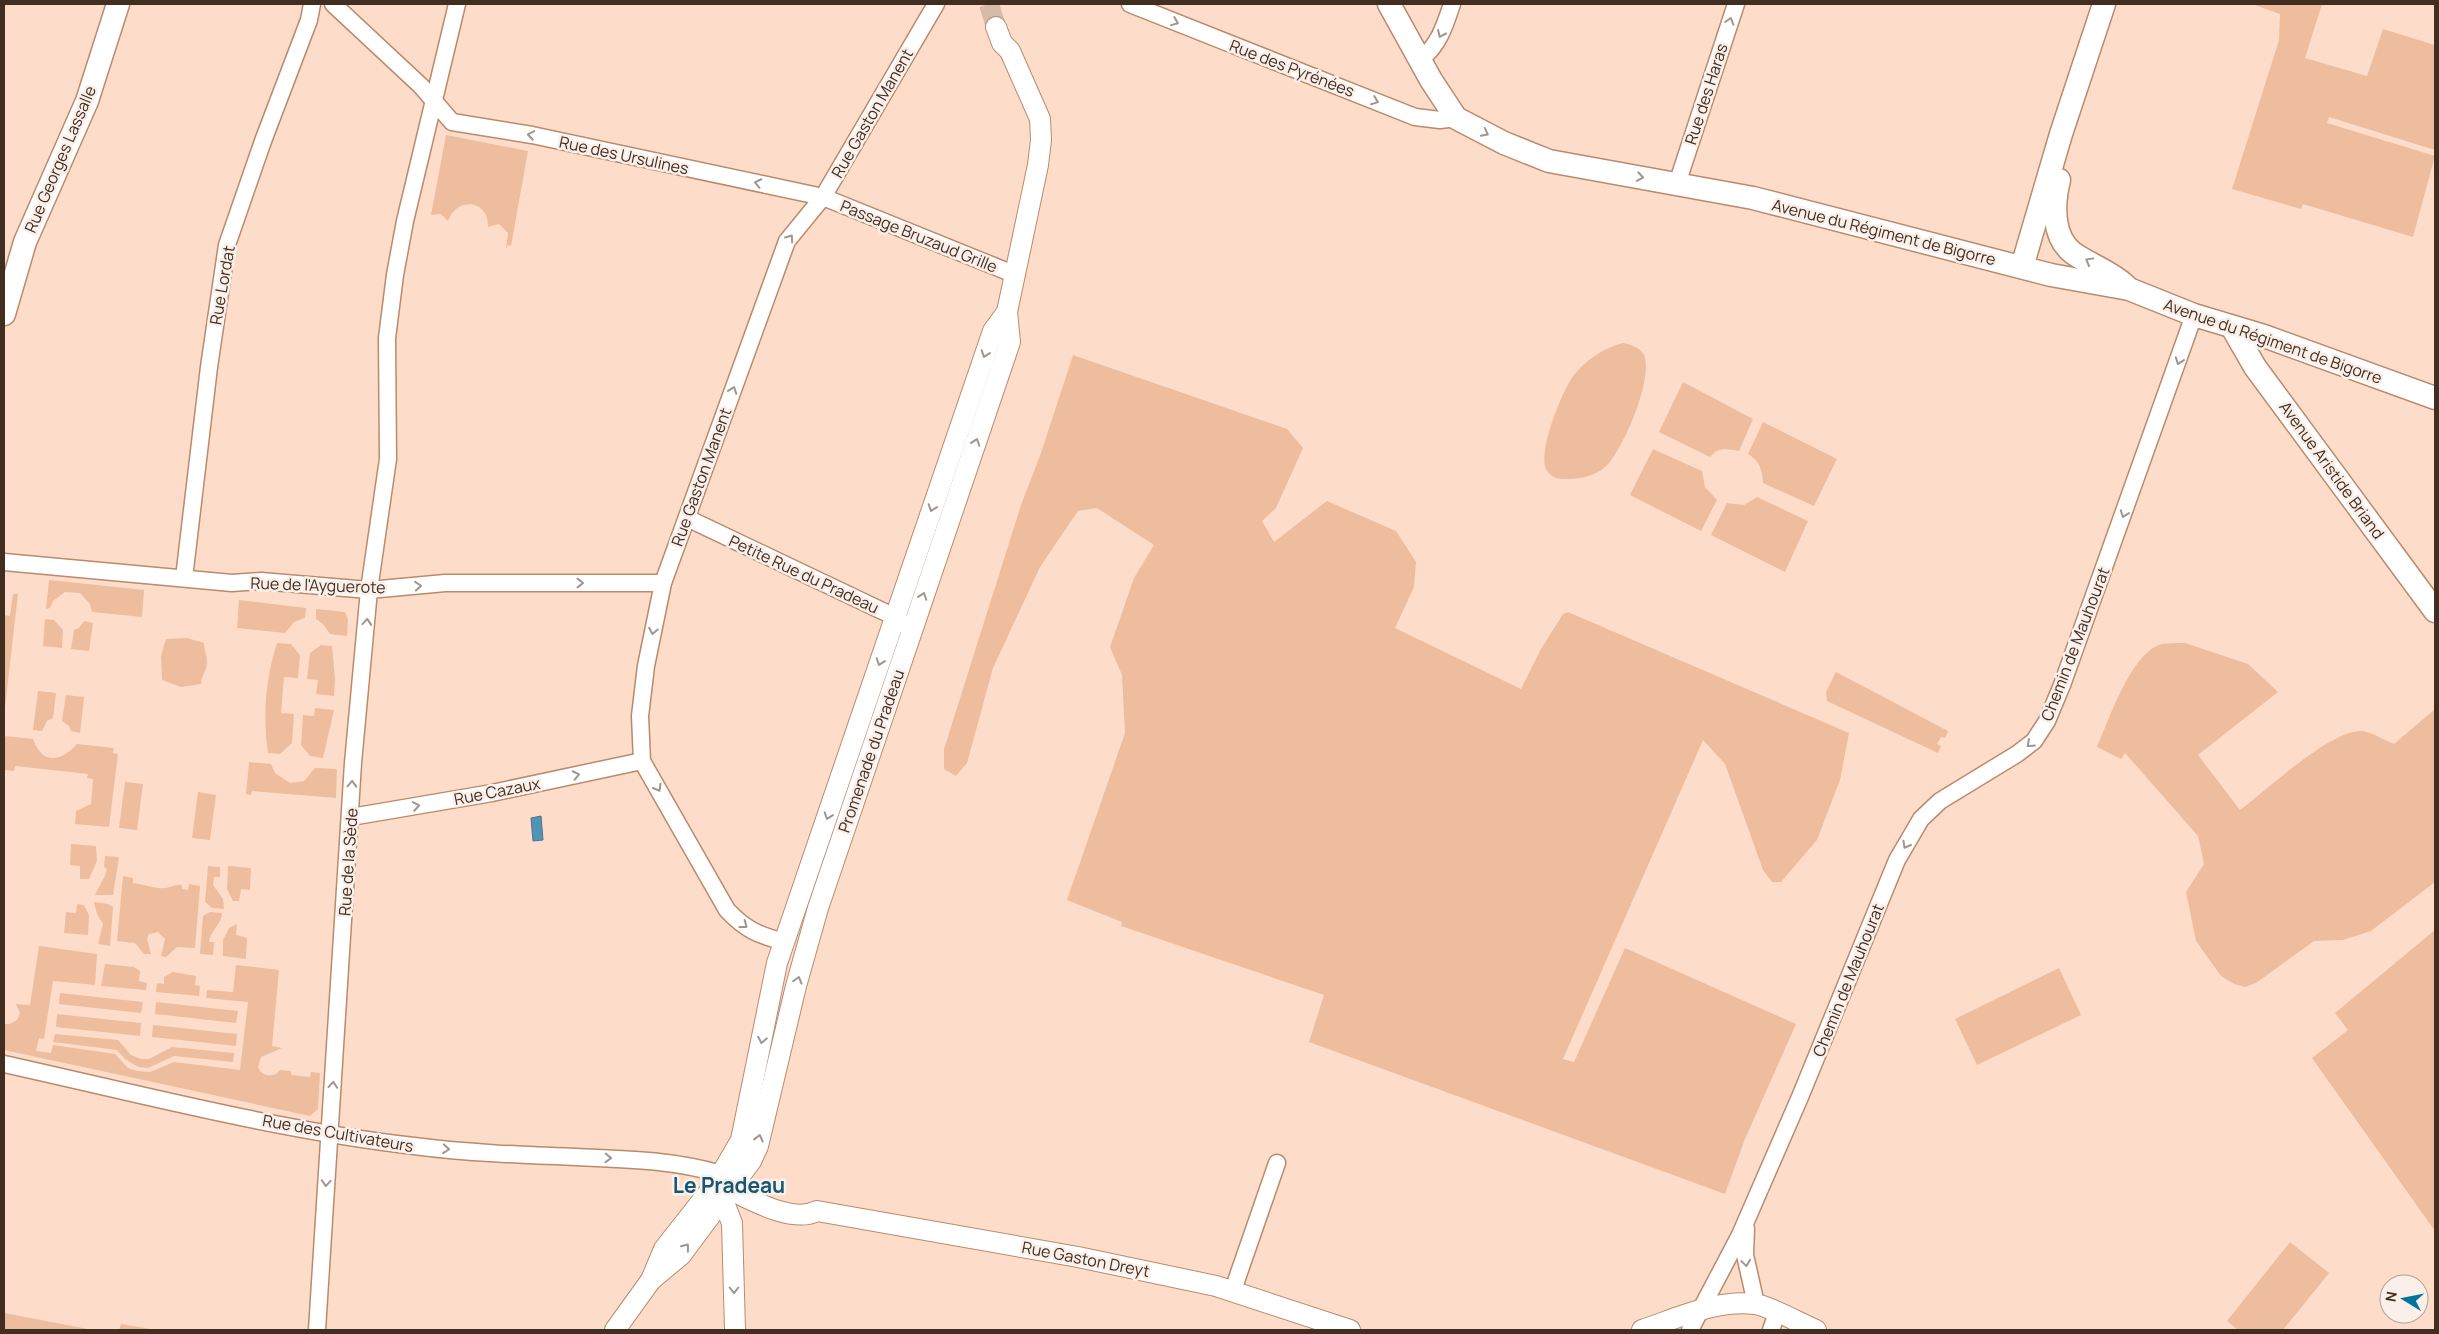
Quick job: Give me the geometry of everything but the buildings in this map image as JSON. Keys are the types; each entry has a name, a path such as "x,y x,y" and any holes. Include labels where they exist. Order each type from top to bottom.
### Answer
{"main road":[{"name":"Rue Georges Lassalle","path":"4,314 25,242 87,101 118,4"},
{"name":"Avenue du Régiment de Bigorre","path":"1389,4 1431,80 1456,118 1504,143 1549,161 1753,198 2022,267 2129,289 2194,314 2279,341 2435,398"},
{"path":"2022,267 2061,134 2104,4"},
{"path":"2061,134 2066,152 2056,193 2058,230 2066,246 2074,253 2117,278 2129,289"},
{"name":"Avenue Aristide Briand","path":"2232,327 2264,378 2435,611"},
{"path":"2264,378 2279,341"}],"street":[{"name":"Rue Lordat","path":"184,578 210,359 227,245 263,141 309,20 312,4"},
{"name":"Rue des Ursulines","path":"333,4 421,86 452,122 532,135 823,197"},
{"name":"Rue de la Sède","path":"316,1330 351,817 353,763 369,590 388,460 387,338 395,275 433,102 457,4"},
{"name":"Rue Gaston Manent","path":"785,942 760,936 743,926 727,910 642,761 640,716 642,696 663,584 787,241 823,197 936,4"},
{"name":"Rue des Pyrénées","path":"1130,4 1415,117 1440,120 1456,118"},
{"path":"1421,59 1432,50 1440,38 1452,4"},
{"name":"Rue des Haras","path":"1677,184 1736,4"},
{"name":"Promenade du Pradeau","path":"725,1185 751,1160 758,1146 796,986 818,908 1010,342 1007,312 1042,140 1040,119 1010,51 1002,43 1002,26"},
{"name":"Passage Bruzaud Grille","path":"823,197 1016,275"},
{"name":"Promenade du Pradeau","path":"725,1185 741,1140 777,962 993,331 1007,312"},
{"name":"Chemin de Mauhourat","path":"1690,1330 1746,1220 1800,1097 1897,860 1921,819 1940,802 2017,754 2034,741 2047,721 2062,685 2194,314"},
{"name":"Petite Rue du Pradeau","path":"687,518 895,617 905,625 908,642"},
{"name":"Rue de l'Ayguerote","path":"4,562 232,583 261,581 369,590 445,583 663,584"},
{"name":"Rue Cazaux","path":"351,817 492,793 642,761"},
{"name":"Rue des Cultivateurs","path":"4,1064 330,1134 481,1153 647,1160 677,1166 693,1166 725,1185"},
{"path":"1233,1290 1277,1163"},
{"path":"615,1330 650,1280 681,1255 725,1185"},
{"path":"725,1185 732,1223 735,1330"},
{"name":"Rue Gaston Dreyt","path":"725,1185 746,1199 788,1212 807,1215 817,1211 1119,1264 1233,1290 1350,1330"},
{"name":"Chemin de Mauhourat","path":"1746,1220 1745,1255 1756,1304"},
{"path":"1642,1330 1700,1310 1731,1304 1756,1304 1774,1322 1816,1330"}],"shaded area":[{"path":"2252,4 2322,4 2305,58 2367,76 2383,29 2435,45 2435,150 2329,117 2327,123 2435,156 2413,237 2303,204 2301,209 2232,189 2279,40 2280,14"},
{"path":"446,135 528,151 511,246 508,245 506,249 508,233 499,224 488,227 487,218 483,211 472,204 458,208 452,213 448,221 441,214 431,215"},
{"path":"1623,343 1634,346 1641,351 1646,363 1641,395 1620,447 1604,468 1596,473 1577,478 1562,479 1554,477 1548,472 1545,464 1547,439 1551,424 1568,384 1573,376 1589,360 1602,351"},
{"path":"1073,355 1287,429 1303,448 1276,508 1262,521 1274,542 1327,501 1396,531 1416,562 1414,587 1395,628 1521,689 1541,649 1563,614 1568,612 1849,733 1840,780 1817,840 1781,882 1772,882 1763,870 1725,764 1703,740 1563,1059 1574,1062 1625,948 1796,1024 1745,1139 1725,1194 1309,1042 1324,995 1121,926 1122,922 1067,900 1125,733 1122,675 1110,647 1134,578 1154,545 1097,508 1078,511 1040,567 993,668 967,763 956,776 944,769 944,749 1021,505 1041,453"},
{"path":"1683,382 1753,419 1739,451 1720,450 1710,457 1659,432"},
{"path":"1763,422 1837,459 1814,506 1763,483 1760,466 1748,454"},
{"path":"1653,449 1702,471 1705,487 1717,500 1701,531 1630,495"},
{"path":"1757,497 1808,521 1785,572 1711,535 1727,503 1744,505"},
{"path":"49,580 144,590 142,617 92,612 90,604 80,593 65,592 53,601 50,608 46,609"},
{"path":"13,594 18,594 4,716 4,615 10,616"},
{"path":"239,600 306,608 305,618 294,622 285,633 237,628"},
{"path":"316,609 345,612 348,619 347,636 330,634 323,624 316,619"},
{"path":"45,619 54,620 63,630 62,648 43,646"},
{"path":"84,621 93,623 89,651 71,649 74,630 79,628"},
{"path":"187,638 204,643 207,664 201,684 181,687 162,680 161,656 166,639"},
{"path":"277,643 291,644 300,655 298,678 284,677 281,713 294,714 292,743 280,754 268,753 265,711 270,671"},
{"path":"2185,643 2248,664 2278,692 2198,755 2240,810 2299,763 2334,740 2349,733 2362,731 2374,734 2394,744 2435,709 2435,882 2371,931 2343,940 2314,941 2256,983 2245,987 2234,984 2221,976 2196,941 2186,892 2204,864 2198,836 2125,753 2121,759 2097,747 2122,688 2140,660 2151,650 2162,644"},
{"path":"321,645 332,646 335,679 334,696 316,694 318,680 307,679 310,653"},
{"path":"1836,672 1948,731 1945,738 1941,737 1937,744 1941,746 1938,753 1827,701 1826,692"},
{"path":"38,691 56,693 53,718 47,721 42,731 33,730"},
{"path":"66,695 84,697 80,733 71,731 69,726 62,721"},
{"path":"315,708 334,710 323,758 310,756 301,745 303,715 314,716"},
{"path":"4,736 33,739 41,753 52,758 65,754 77,744 114,748 113,753 118,754 109,827 75,824 76,811 91,804 93,779 87,778 88,774 15,766 14,771 4,770"},
{"path":"249,762 271,764 275,773 290,783 304,781 315,768 337,769 336,798 252,791 251,795 246,794"},
{"path":"125,782 143,784 137,830 119,828"},
{"path":"198,792 216,795 210,840 192,838"},
{"path":"71,844 96,846 97,861 89,879 80,879 80,866 70,865"},
{"path":"105,856 119,857 113,895 95,895 107,869 104,867"},
{"path":"208,866 220,867 220,877 214,877 213,885 223,899 224,909 212,908 205,902"},
{"path":"228,866 251,868 250,890 241,889 239,901 233,901 227,889"},
{"path":"123,876 133,878 133,883 157,888 182,885 182,889 188,890 189,884 200,886 195,948 177,947 166,957 161,956 165,939 158,932 149,934 147,939 151,954 144,954 135,943 117,941"},
{"path":"94,902 108,904 113,907 110,946 98,944 103,924 97,914"},
{"path":"77,904 84,905 89,915 88,935 64,933 66,912 76,913"},
{"path":"210,912 222,913 209,942 214,942 213,955 200,954 203,916"},
{"path":"237,924 236,935 247,938 246,959 223,956 223,940 229,928"},
{"path":"2435,930 2435,1231 2312,1058 2348,1030 2335,1013"},
{"path":"39,946 97,954 95,985 53,981 44,1039 39,1038 36,1051 51,1053 53,1045 115,1054 128,1068 137,1071 150,1072 174,1062 240,1070 248,1002 206,998 207,990 233,992 236,965 279,970 272,1046 282,1048 261,1057 258,1067 263,1074 268,1075 276,1074 280,1070 291,1071 291,1075 310,1077 311,1072 320,1073 318,1109 310,1116 4,1050 4,1024 10,1024 17,1020 20,1013 16,1004 30,1005"},
{"path":"105,964 134,967 140,971 139,981 147,983 146,990 101,986"},
{"path":"2059,968 2081,1015 1977,1065 1955,1019"},
{"path":"173,972 196,976 195,985 200,986 199,996 156,992 157,983 164,984 164,977"},
{"path":"60,993 143,1002 141,1013 59,1004"},
{"path":"156,1002 238,1011 236,1023 155,1014"},
{"path":"57,1014 141,1023 140,1036 56,1027"},
{"path":"153,1025 237,1034 236,1046 152,1037"},
{"path":"55,1034 118,1040 131,1055 141,1059 149,1059 172,1047 234,1053 233,1062 174,1056 148,1068 138,1067 125,1059 117,1050 53,1042"},
{"path":"2290,1242 2329,1273 2283,1330 2238,1330 2227,1321"},
{"path":"4,1313 93,1330 4,1330"},
{"path":"121,1324 156,1330 119,1330"}],"water":[{"path":"541,816 543,840 533,841 531,818"}],"tunnel":[{"path":"989,4 996,27"}],"district":[{"name":"Le Pradeau","path":"729,1185"}]}
